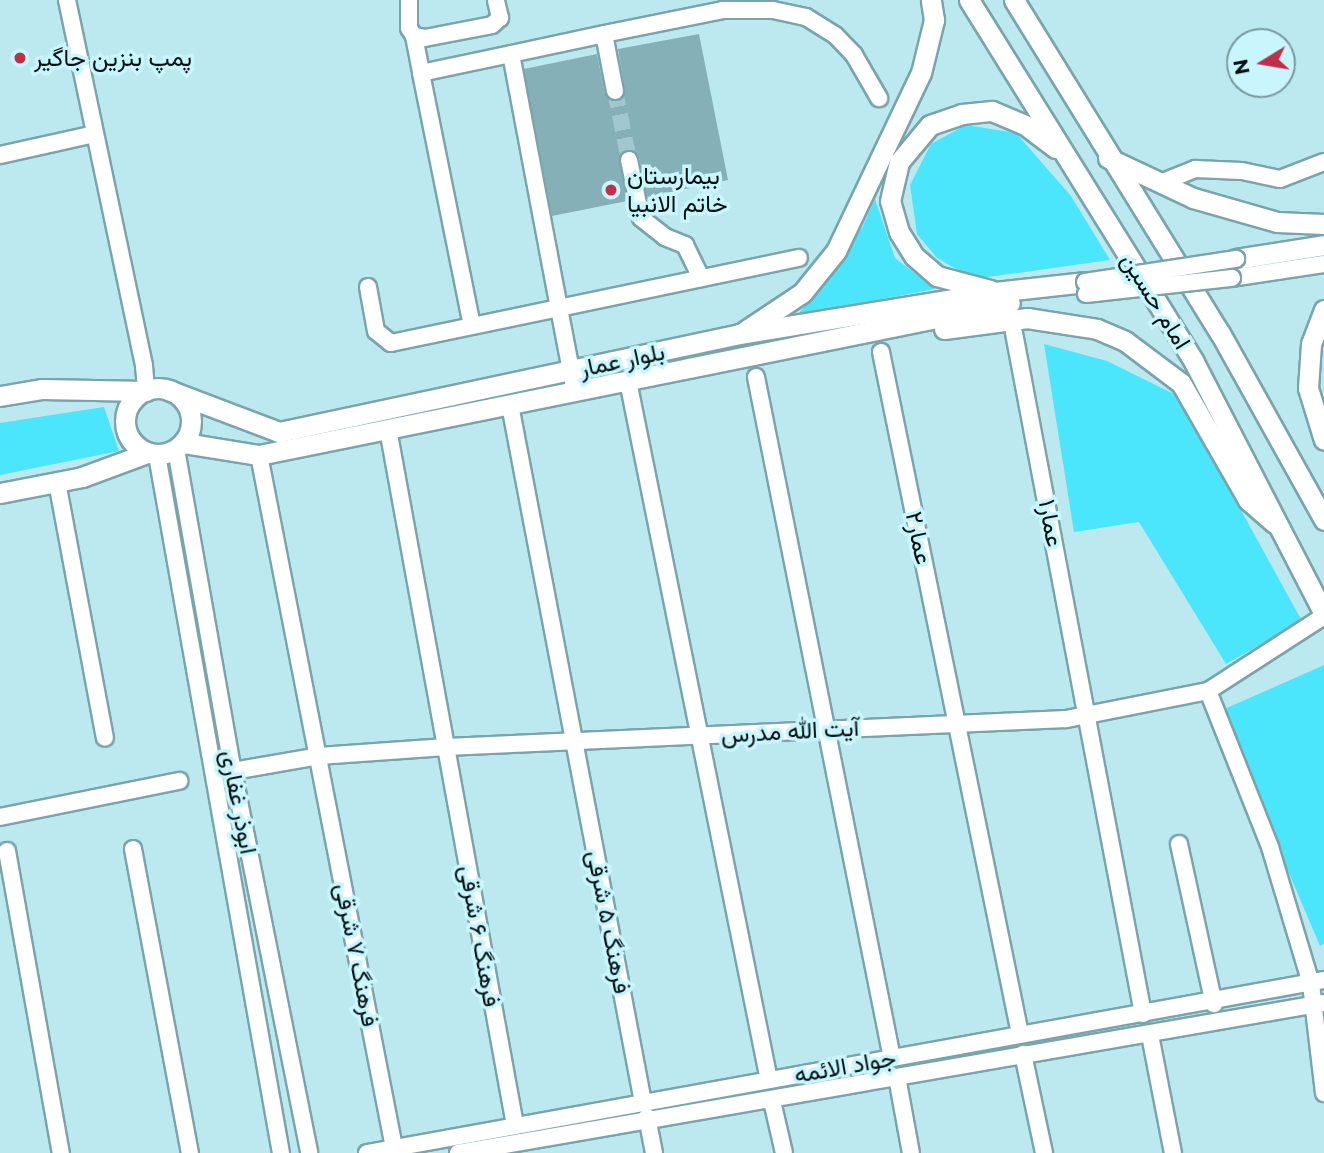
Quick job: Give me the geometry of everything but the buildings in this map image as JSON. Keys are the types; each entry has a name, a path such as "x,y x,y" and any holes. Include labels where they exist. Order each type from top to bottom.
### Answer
{"main road":[{"path":"739,334 802,293 836,251 920,73 934,20 931,0"},
{"name":"امام حسین","path":"969,0 1194,362 1285,533 1324,615"},
{"name":"امام حسین","path":"1014,0 1108,159 1220,333 1324,520"},
{"path":"995,292 937,276 914,256 899,232 890,201 899,162 930,125 962,114 992,111 1025,124 1067,157"},
{"path":"1108,159 1193,198 1277,222 1324,224"},
{"path":"1234,269 1324,245"},
{"name":"بلوار عمار","path":"0,397 42,389 157,389 279,432 739,334 995,292 1086,288"},
{"name":"بلوار عمار","path":"0,493 57,482 166,450 259,455 1086,288"},
{"path":"1324,310 1311,344 1308,388 1324,440"},
{"path":"825,339 876,341 1027,318 1097,328 1125,341 1181,383 1248,500 1285,533"},
{"path":"157,389 186,403 191,413 166,450 130,439 125,416 136,397 157,389"}],"street":[{"path":"67,0 144,366 157,389"},
{"path":"409,0 472,326"},
{"path":"414,36 492,24 500,18 496,0"},
{"path":"421,73 723,10 795,15 835,35 854,55 878,98"},
{"path":"604,34 615,91"},
{"path":"511,54 575,392"},
{"path":"0,155 96,134"},
{"path":"629,160 641,218 665,237 685,245 701,278"},
{"path":"1163,182 1195,169 1242,171 1280,179 1324,162"},
{"path":"368,287 376,331 391,343 799,258"},
{"path":"1086,288 1234,269 1324,264"},
{"name":"عمار۱","path":"1014,332 1143,1014"},
{"name":"عمار۲","path":"881,352 1020,1034"},
{"path":"756,377 892,1058"},
{"path":"628,381 769,1080"},
{"name":"فرهنگ ۵ شرقی","path":"510,405 654,1153"},
{"name":"فرهنگ ۶ شرقی","path":"388,429 517,1140"},
{"name":"ابوذر غفاری","path":"166,450 309,1153"},
{"name":"ابوذر غفاری","path":"166,450 281,1153"},
{"name":"فرهنگ ۷ شرقی","path":"259,455 394,1150"},
{"path":"57,482 105,738"},
{"name":"آیت الله مدرس","path":"233,771 319,756 446,747 957,724 1088,715 1208,691 1324,615"},
{"path":"1208,691 1270,847 1318,982 1324,1093"},
{"path":"0,817 179,781"},
{"path":"1179,844 1214,1004"},
{"path":"133,849 190,1153"},
{"path":"7,851 61,1153"},
{"name":"جواد الائمه","path":"458,1153 769,1080 1020,1034 1214,1004 1318,982"},
{"name":"جواد الائمه","path":"645,1110 772,1101 1023,1054 1150,1035 1320,1004"},
{"path":"1150,1035 1173,1153"},
{"path":"1023,1054 1044,1153"},
{"path":"897,1077 911,1153"},
{"path":"772,1101 784,1153"},
{"name":"جواد الائمه","path":"367,1153 517,1140"}],"shaded area":[{"path":"966,125 1016,133 1071,196 1110,260 974,279 937,258 917,234 910,185 931,144"},
{"path":"875,199 895,258 935,289 797,316 862,228"},
{"path":"1044,344 1107,361 1178,396 1302,621 1226,664 1139,522 1074,532"},
{"path":"104,407 119,451 0,475 0,423"},
{"path":"1324,665 1324,944 1320,946 1220,711"}],"tunnel":[{"path":"615,91 629,160"}],"place":[{"name":"پمپ بنزین جاگیر","path":"20,58"},
{"name":"بیمارستان خاتم الانبیا","path":"611,190"}]}
